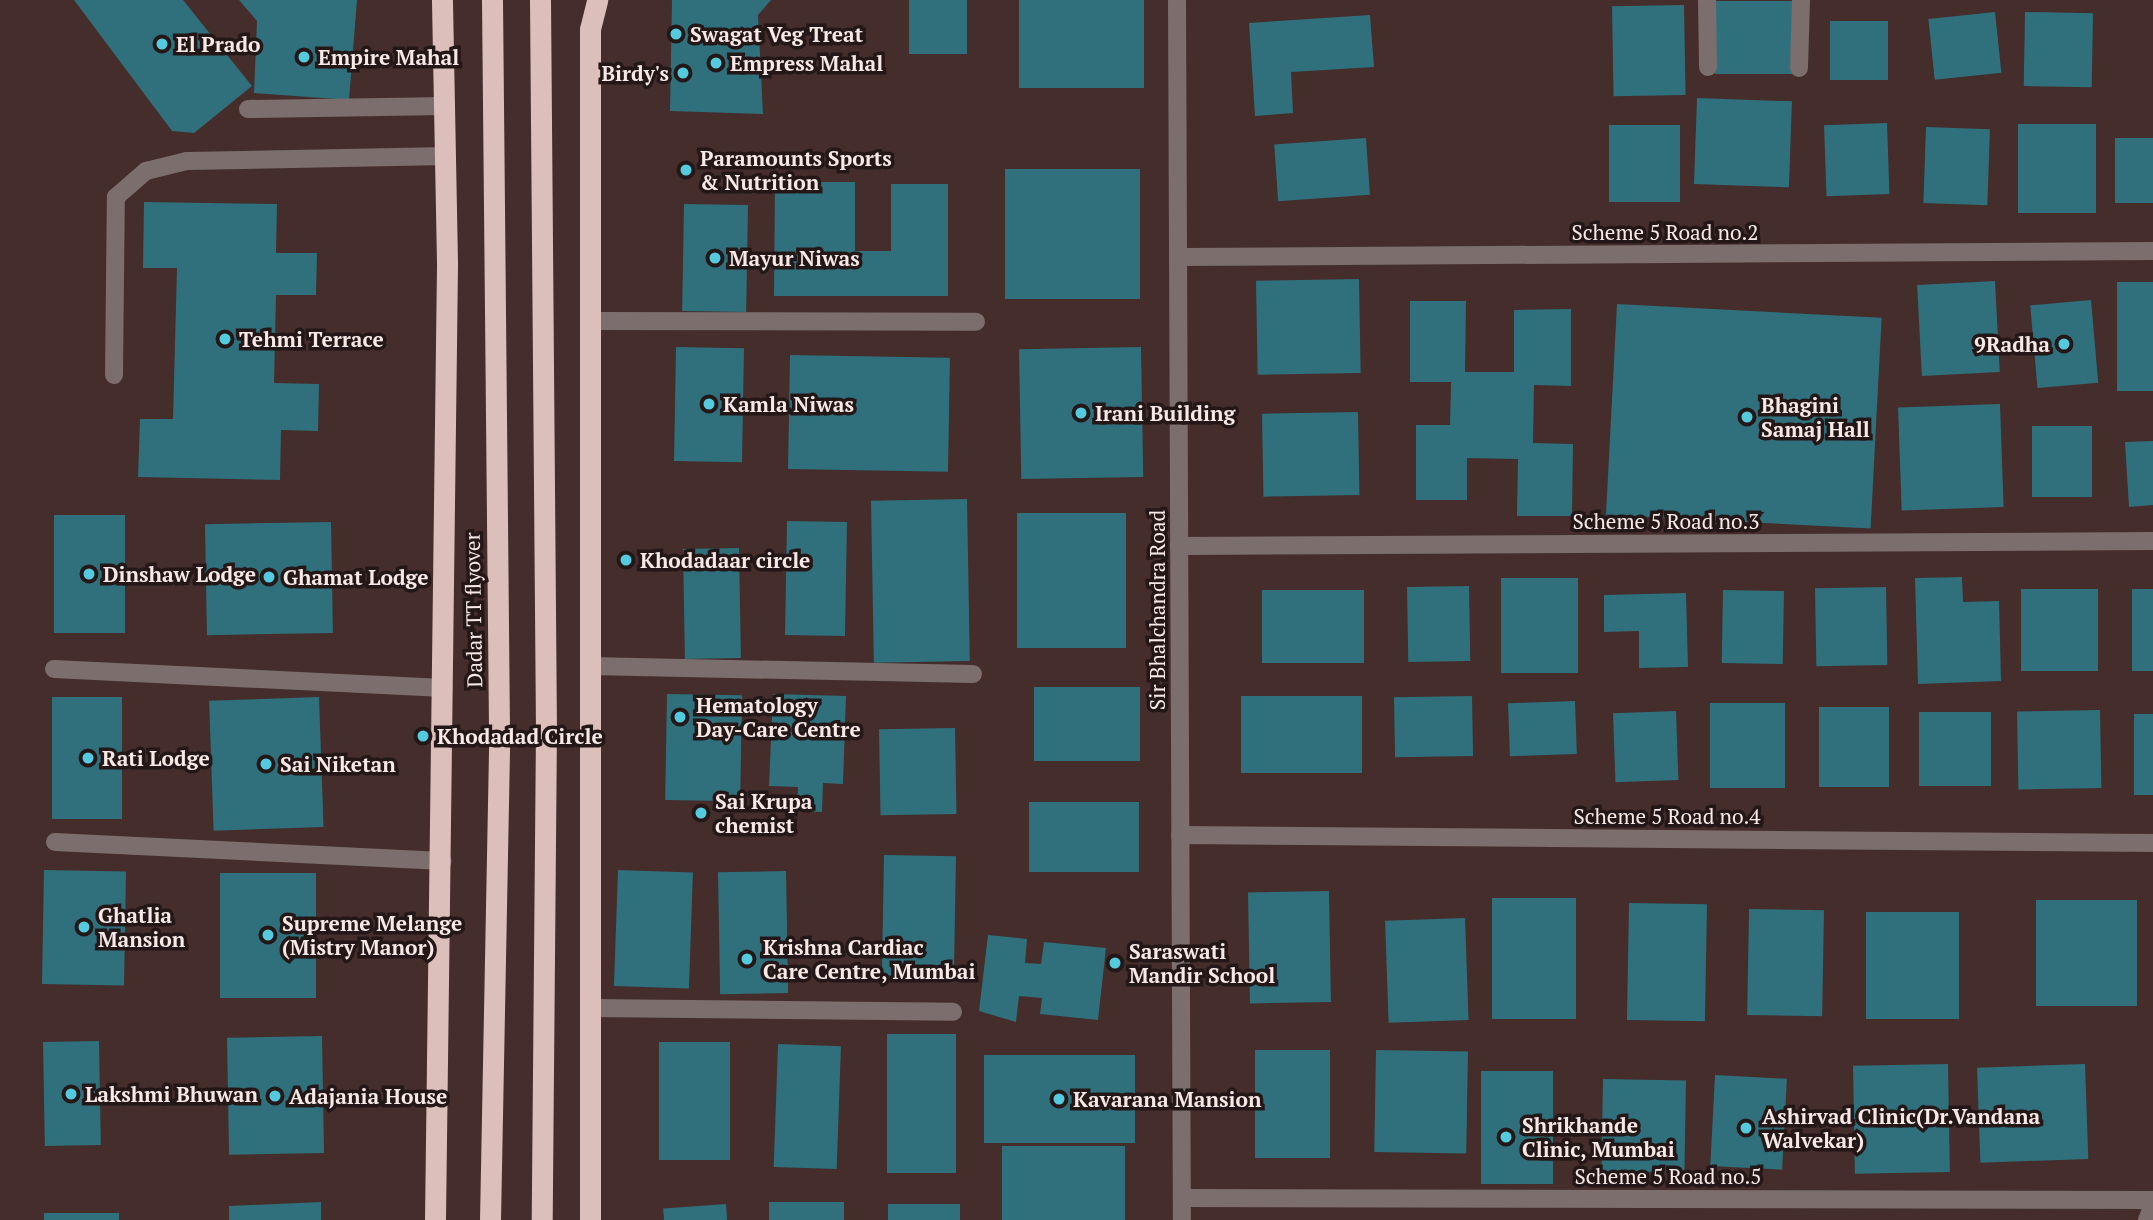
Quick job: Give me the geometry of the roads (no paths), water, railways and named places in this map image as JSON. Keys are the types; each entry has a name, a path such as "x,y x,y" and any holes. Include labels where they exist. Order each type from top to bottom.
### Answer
{"highway":[{"path":"435,1220 444,688 447,156 442,0"},
{"name":"Dadar TT flyover","path":"490,1220 499,729 492,0"},
{"path":"540,0 546,728 542,1220"},
{"path":"590,1220 590,29 597,0"}],"street":[{"name":"Sir Bhalchandra Road","path":"1177,0 1182,1220"},
{"path":"1708,67 1707,0 1726,0"},
{"path":"1800,68 1801,0"},
{"path":"248,109 446,106"},
{"path":"114,375 116,197 146,171 187,161 447,156"},
{"name":"Scheme 5 Road no.2","path":"1178,257 2153,251"},
{"path":"590,321 976,322"},
{"name":"Scheme 5 Road no.3","path":"1179,546 2153,541"},
{"path":"590,666 973,674"},
{"path":"54,669 444,688"},
{"name":"Scheme 5 Road no.4","path":"1180,835 2153,843"},
{"path":"55,842 443,861"},
{"path":"590,1008 953,1012"},
{"name":"Scheme 5 Road no.5","path":"1182,1198 2153,1202"},
{"path":"2147,1220 2153,1202"}],"place":[{"name":"Swagat Veg Treat","path":"676,34"},
{"name":"El Prado","path":"162,44"},
{"name":"Empire Mahal","path":"304,57"},
{"name":"Empress Mahal","path":"716,63"},
{"name":"Birdy's","path":"683,73"},
{"name":"Paramounts Sports & Nutrition","path":"686,170"},
{"name":"Mayur Niwas","path":"715,258"},
{"name":"Tehmi Terrace","path":"225,339"},
{"name":"9Radha","path":"2064,344"},
{"name":"Kamla Niwas","path":"709,404"},
{"name":"Irani Building","path":"1081,413"},
{"name":"Bhagini Samaj Hall","path":"1747,417"},
{"name":"Khodadaar circle","path":"626,560"},
{"name":"Dinshaw Lodge","path":"89,574"},
{"name":"Ghamat Lodge","path":"269,577"},
{"name":"Hematology Day-Care Centre","path":"680,717"},
{"name":"Khodadad Circle","path":"423,736"},
{"name":"Rati Lodge","path":"88,758"},
{"name":"Sai Niketan","path":"266,764"},
{"name":"Sai Krupa chemist","path":"701,813"},
{"name":"Ghatlia Mansion","path":"84,927"},
{"name":"Supreme Melange (Mistry Manor)","path":"268,935"},
{"name":"Krishna Cardiac Care Centre, Mumbai","path":"747,959"},
{"name":"Saraswati Mandir School","path":"1115,963"},
{"name":"Lakshmi Bhuwan","path":"71,1094"},
{"name":"Adajania House","path":"275,1096"},
{"name":"Kavarana Mansion","path":"1059,1099"},
{"name":"Ashirvad Clinic(Dr.Vandana Walvekar)","path":"1746,1128"},
{"name":"Shrikhande Clinic, Mumbai","path":"1506,1137"}]}
